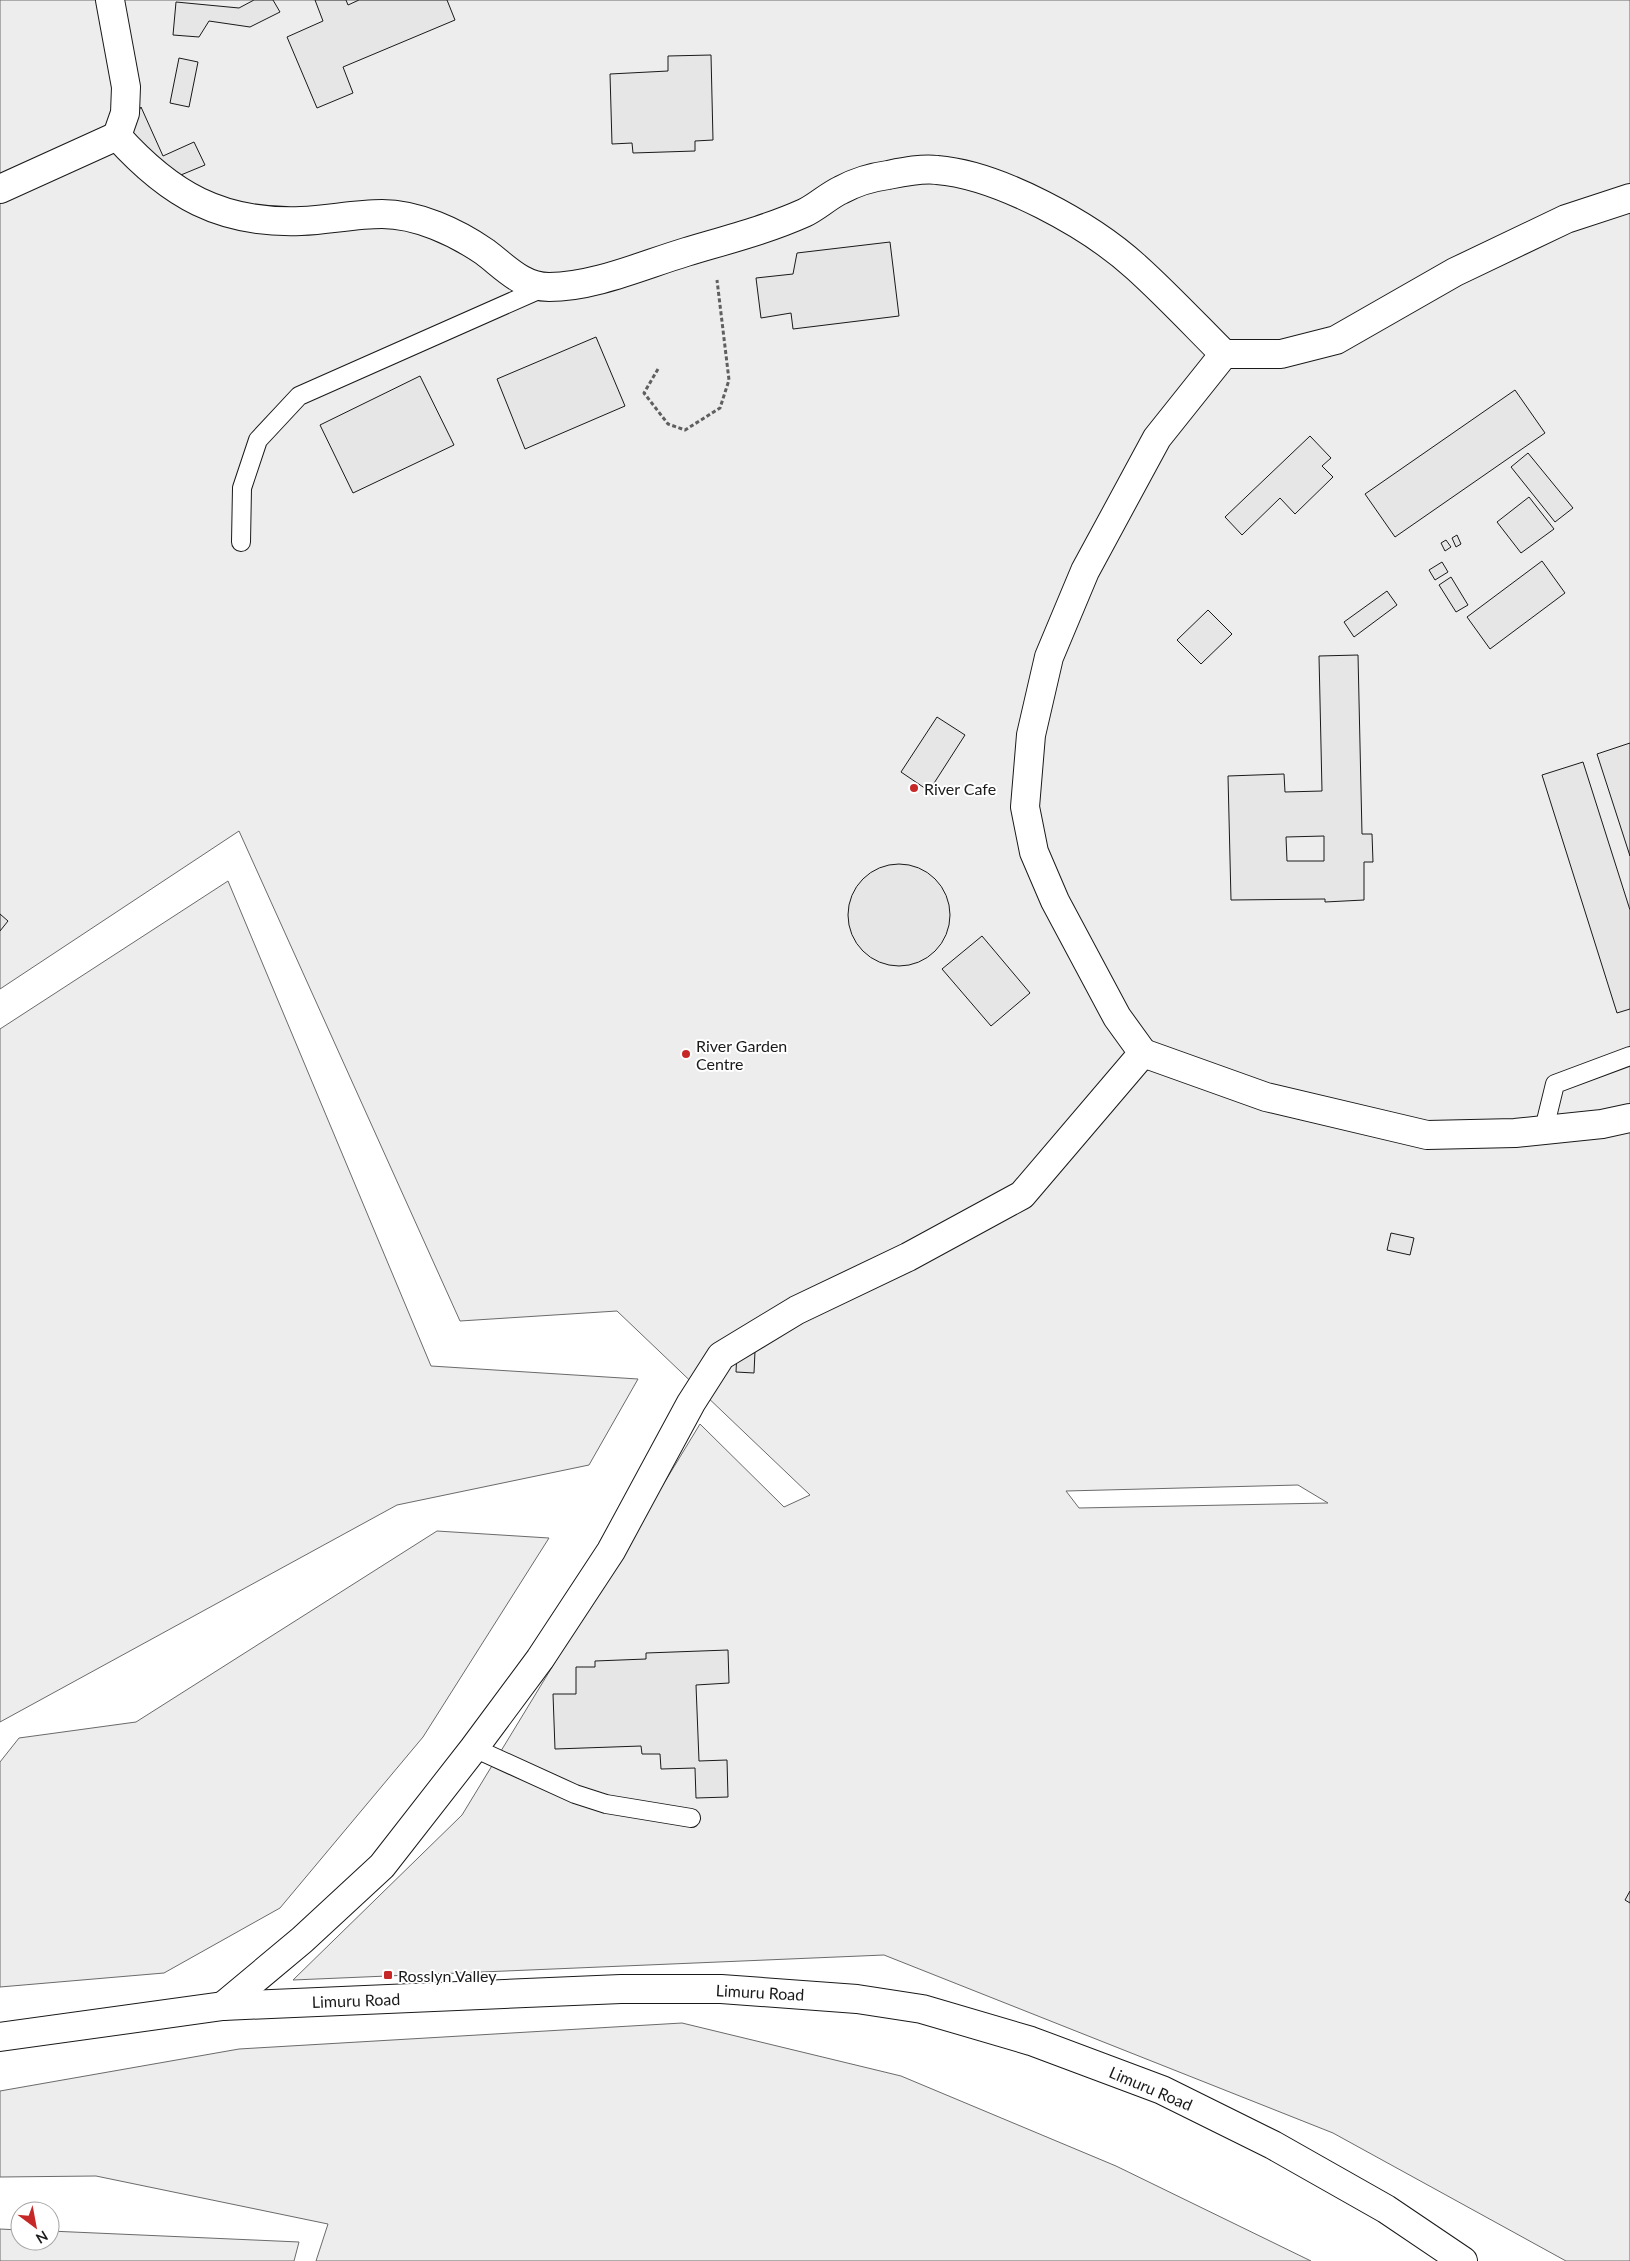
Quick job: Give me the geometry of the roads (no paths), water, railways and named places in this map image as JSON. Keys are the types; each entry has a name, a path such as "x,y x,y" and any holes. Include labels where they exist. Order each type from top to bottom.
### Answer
{"street":[{"path":"0,189 118,136 125,113 126,86 110,0"},
{"path":"118,136 164,182 198,202 230,215 265,220 301,221 382,214 411,218 441,228 483,251 519,280 545,287 581,284 760,231 808,212 842,189 886,175 936,170 954,173 988,181 1039,204 1092,234 1134,265 1224,354 1281,354 1336,340 1455,272 1566,219 1630,198"},
{"path":"1224,354 1157,438 1085,571 1049,657 1031,735 1025,807 1034,852 1055,901 1117,1017 1143,1053 1266,1097 1427,1135 1515,1133 1602,1124 1630,1118"},
{"path":"223,2006 302,1940 382,1866 474,1748 540,1658 611,1552 691,1403 721,1356 797,1310 908,1257 1022,1195 1143,1053"},
{"name":"Limuru Road","path":"0,2036 223,2006 621,1989 721,1989 857,1999 922,2009 1031,2041 1162,2090 1273,2145 1386,2209 1463,2261"}],"lane":[{"path":"241,542 242,488 258,440 300,396 545,287"},
{"path":"1544,1129 1555,1084 1630,1056"},
{"path":"474,1748 576,1794 606,1804 691,1818"}],"place":[{"name":"River Cafe","path":"914,788"},
{"name":"River Garden Centre","path":"686,1054"},
{"name":"Rosslyn Valley","path":"388,1975"}]}
